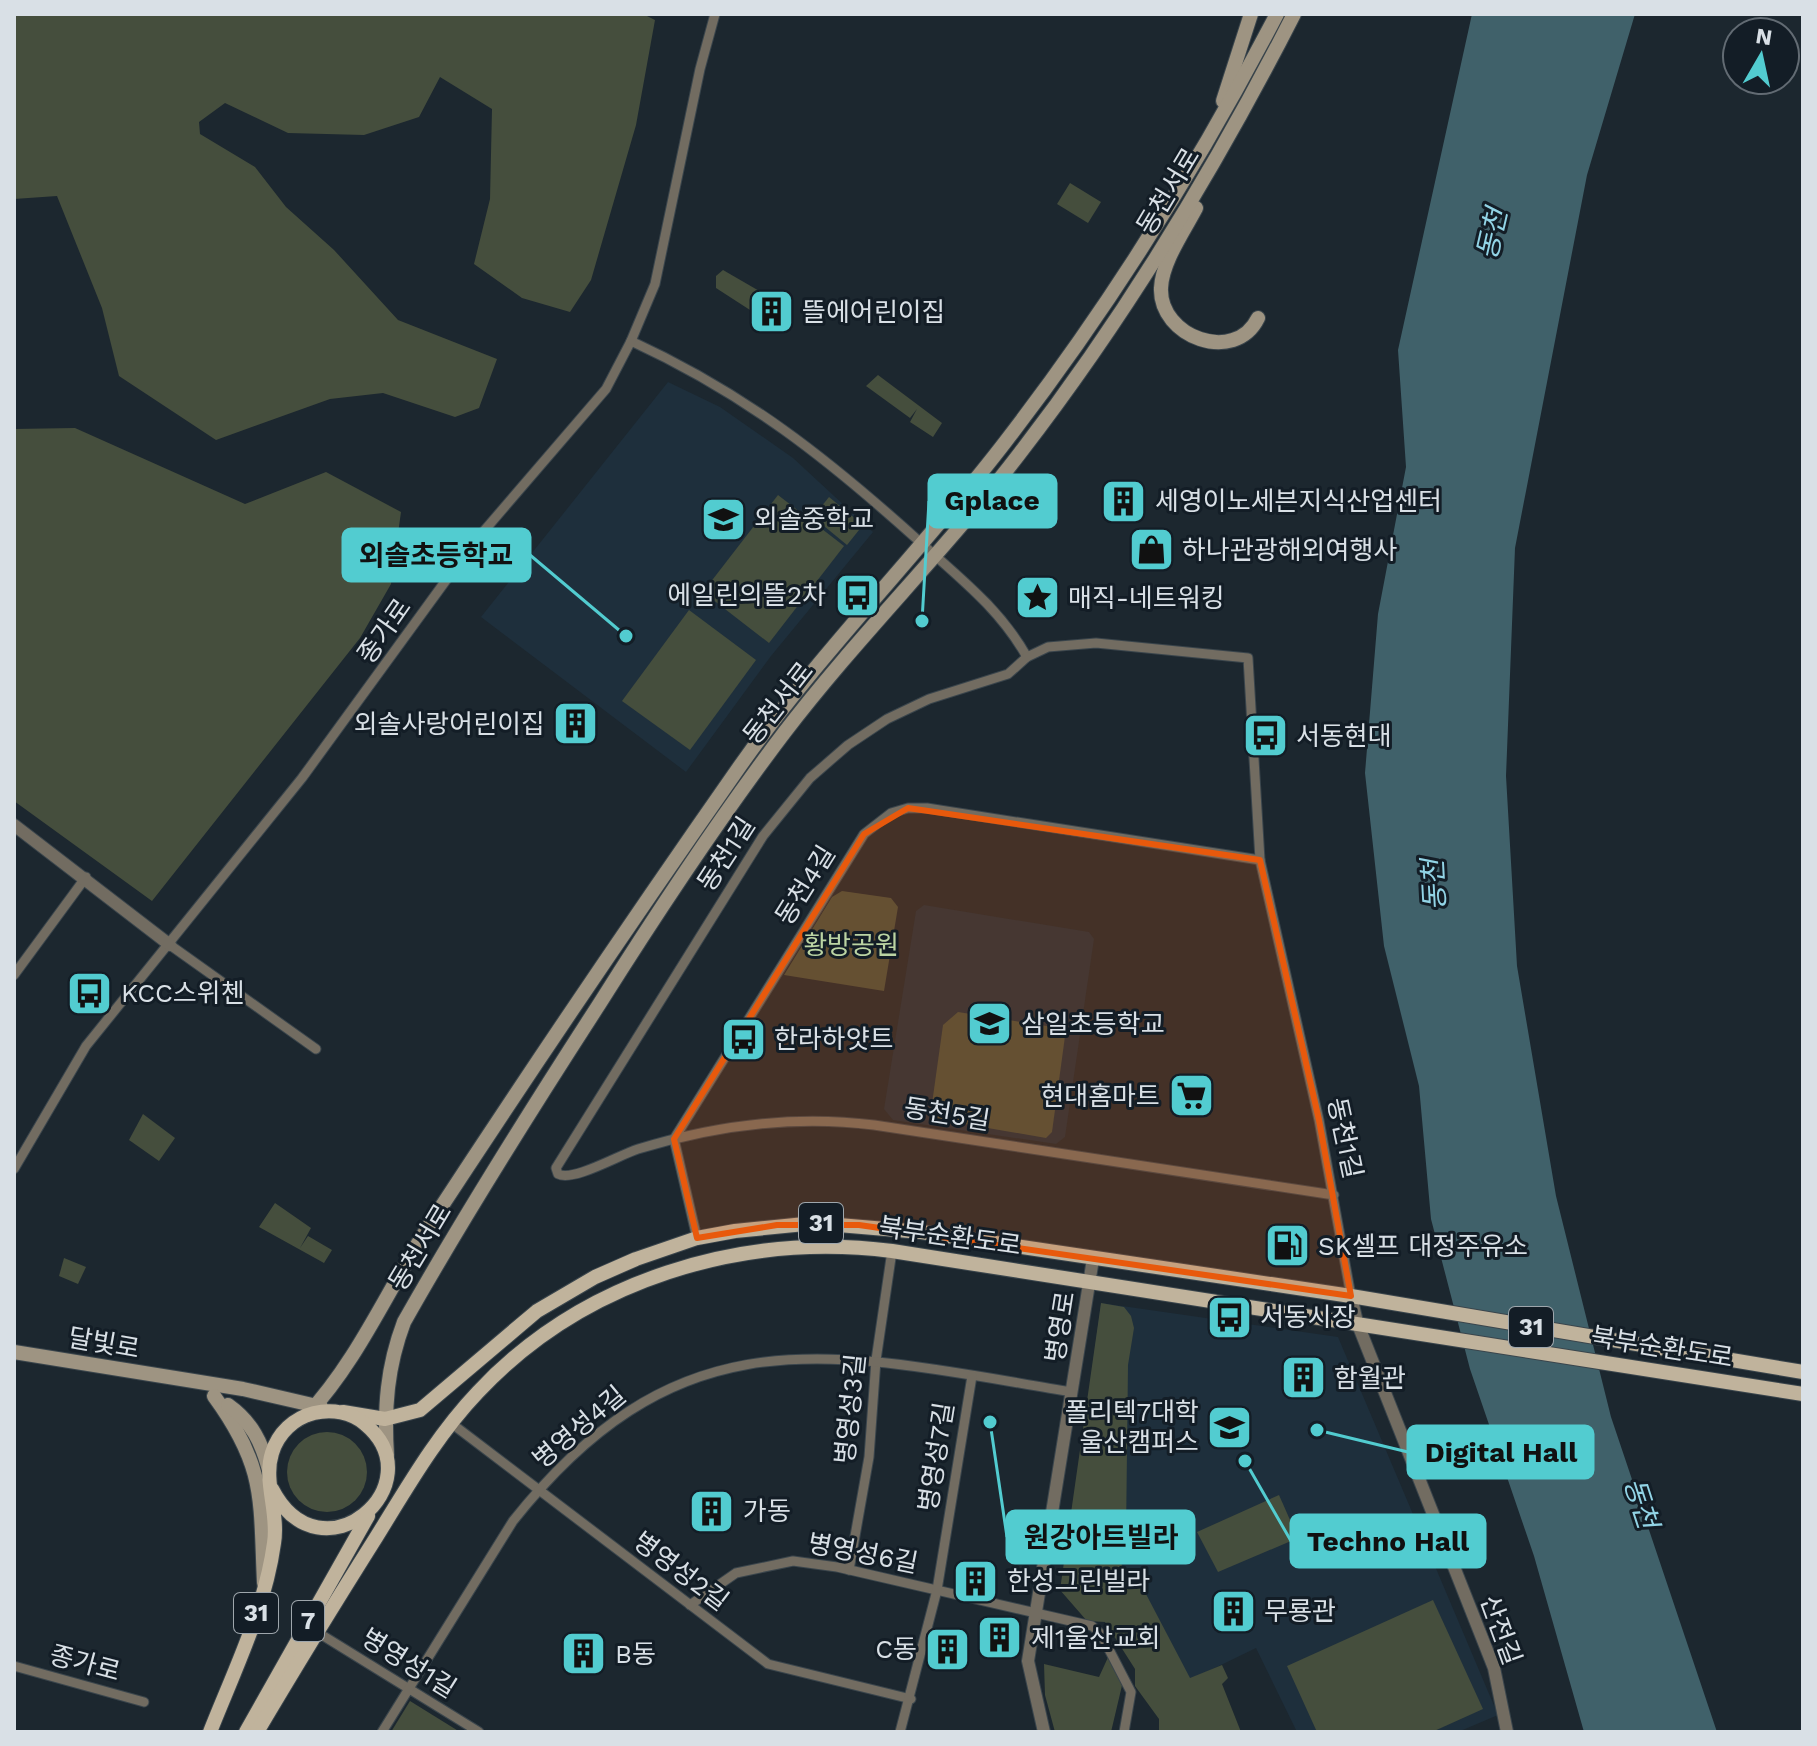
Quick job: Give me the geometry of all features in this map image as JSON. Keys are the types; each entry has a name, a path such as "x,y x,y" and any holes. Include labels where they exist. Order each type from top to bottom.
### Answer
{"main road":[{"path":"1199,158 1226,96 1251,14"},
{"name":"동천서로","path":"311,1410 347,1367 428,1226 551,1040 742,763 818,663 1007,439 1075,347 1153,234 1199,158 1277,14"},
{"name":"동천서로","path":"387,1464 385,1419 389,1371 404,1322 576,1039 763,761 832,674 1022,451 1086,361 1164,244 1235,126 1294,14"},
{"path":"1235,126 1164,273 1161,296 1172,321 1195,337 1229,342 1243,339 1258,318"},
{"name":"북부순환도로","path":"343,1412 385,1419 420,1410 514,1327 562,1294 636,1259 697,1238 777,1225 859,1225 1351,1296 1803,1372"},
{"name":"북부순환도로","path":"257,1732 421,1464 451,1423 502,1369 553,1329 646,1280 704,1261 779,1248 831,1246 892,1251 1803,1394"},
{"name":"달빛로","path":"14,1352 243,1389 311,1410"},
{"name":"달빛로","path":"186,1381 214,1396 252,1427 262,1445 269,1472"},
{"path":"214,1396 239,1430 257,1476 263,1515 264,1591"},
{"name":"31","path":"210,1732 264,1591 275,1542 269,1472 279,1437 311,1410 343,1412"},
{"path":"343,1412 373,1431 387,1464 384,1489 371,1511"},
{"path":"272,1489 292,1516 324,1529 349,1524 371,1511 421,1464"},
{"name":"7","path":"246,1732 371,1511"}],"street":[{"name":"종가로","path":"14,1169 86,1046 170,945 371,688 471,546 606,389 655,284 700,69 715,14"},
{"path":"631,341 725,388 834,467 998,612 1027,657"},
{"name":"동천1길","path":"558,1174 559,1159 763,836 810,778 848,745 887,719 929,699 1008,674 1027,657 1048,647 1096,643 1248,658 1260,860 1334,1195 1351,1296"},
{"name":"동천4길","path":"674,1139 832,882 864,834 877,821 908,808 927,808 1260,860"},
{"path":"14,825 86,877 170,945 316,1049"},
{"path":"14,975 86,877"},
{"name":"동천5길","path":"558,1174 571,1177 636,1150 674,1139 769,1123 852,1122 1334,1195"},
{"path":"674,1139 697,1238"},
{"name":"병영성3길","path":"849,1570 869,1457 876,1360 892,1251"},
{"name":"병영로","path":"1044,1732 1027,1670 1093,1259"},
{"name":"산전길","path":"1351,1296 1357,1322 1494,1668 1507,1732"},
{"name":"병영성4길","path":"382,1732 513,1521 538,1490 601,1431 642,1402 684,1382 759,1362 795,1358 876,1360 1072,1392"},
{"name":"병영성7길","path":"900,1732 937,1590 972,1376"},
{"name":"병영성2길","path":"451,1423 768,1664 911,1699"},
{"name":"병영성6길","path":"690,1605 727,1578 756,1566 793,1561 849,1570 1092,1626 1101,1634 1131,1692 1124,1732"},
{"name":"병영성1길","path":"317,1632 479,1732"},
{"name":"종가로","path":"14,1666 144,1702"}],"highlighted area":[{"path":"908,808 1260,860 1319,1120 1351,1296 859,1225 777,1225 697,1238 674,1139 864,834"}],"shaded area":[{"path":"668,382 720,407 793,458 873,532 771,656 686,772 481,617"},
{"name":"삼일초등학교","path":"924,905 1089,932 1094,939 1065,1137 1056,1144 893,1120 884,1109 916,911"},
{"name":"폴리텍7대학 울산캠퍼스","path":"1101,1303 1338,1337 1498,1715 1458,1732 1297,1732 1256,1648 1190,1680 1127,1579 1072,1517"}],"green space":[{"path":"14,14 643,14 655,20 636,125 591,280 570,312 522,298 474,264 490,199 492,109 440,77 419,117 364,135 288,133 225,103 199,122 200,134 255,167 286,207 334,250 398,320 497,359 479,408 455,417 383,393 330,399 216,440 119,376 102,308 57,196 14,199"},
{"path":"1070,183 1101,202 1088,223 1057,204"},
{"path":"723,270 761,292 750,310 716,288 716,276"},
{"path":"878,375 942,423 933,437 910,422 917,409 910,418 866,386"},
{"path":"75,428 245,504 326,472 401,512 391,584 360,638 152,901 14,801 14,429"},
{"path":"778,495 844,546 769,643 703,592"},
{"path":"829,497 863,525 847,545 813,517"},
{"path":"689,610 756,660 690,750 622,701"},
{"name":"황방공원","path":"842,891 891,898 898,907 884,991 784,975 832,897"},
{"path":"958,1012 1066,1029 1052,1132 1046,1138 930,1118 943,1025"},
{"path":"143,1114 175,1138 159,1161 129,1140"},
{"path":"275,1203 311,1228 300,1248 308,1236 332,1250 324,1263 259,1227"},
{"path":"64,1258 86,1267 78,1284 59,1276"},
{"path":"1101,1303 1124,1307 1131,1316 1134,1328 1128,1365 1126,1536 1117,1540 1116,1550 1127,1578 1136,1575 1190,1678 1222,1665 1228,1678 1222,1684 1241,1732 1159,1732 1159,1719 1135,1686 1135,1669 1105,1622 1087,1621 1060,1590"},
{"path":"327,1432 342,1435 355,1444 364,1457 367,1472 364,1487 355,1500 342,1509 327,1512 312,1509 299,1500 290,1487 287,1472 290,1457 299,1444 312,1435"},
{"path":"1279,1495 1298,1538 1218,1572 1197,1532"},
{"path":"1433,1600 1483,1709 1432,1732 1317,1732 1287,1666"},
{"path":"1110,1653 1124,1677 1111,1732 1055,1732 1045,1695 1044,1664 1099,1677"},
{"path":"410,1701 460,1732 391,1732"}],"water":[{"name":"동천","path":"1472,14 1635,14 1587,175 1515,548 1506,776 1517,966 1556,1196 1611,1417 1717,1732 1584,1732 1534,1556 1470,1369 1431,1219 1419,1086 1384,946 1365,773 1378,614 1406,467 1398,350"}],"place":[{"name":"뜰에어린이집","path":"771,312"},
{"name":"세영이노세븐지식산업센터","path":"1124,501"},
{"name":"외솔중학교","path":"723,519"},
{"name":"하나관광해외여행사","path":"1151,550"},
{"name":"에일린의뜰2차","path":"857,595"},
{"name":"매직-네트워킹","path":"1037,598"},
{"name":"Gplace","path":"922,621"},
{"name":"외솔초등학교","path":"626,636"},
{"name":"외솔사랑어린이집","path":"576,724"},
{"name":"서동현대","path":"1265,736"},
{"name":"KCC스위첸","path":"90,993"},
{"name":"삼일초등학교","path":"990,1024"},
{"name":"한라하얏트","path":"743,1039"},
{"name":"현대홈마트","path":"1191,1096"},
{"name":"SK셀프 대정주유소","path":"1287,1246"},
{"name":"서동시장","path":"1229,1317"},
{"name":"함월관","path":"1303,1378"},
{"name":"원강아트빌라","path":"990,1422"},
{"name":"폴리텍7대학 울산캠퍼스","path":"1230,1427"},
{"name":"Digital Hall","path":"1317,1430"},
{"name":"Techno Hall","path":"1245,1461"},
{"name":"가동","path":"712,1511"},
{"name":"한성그린빌라","path":"976,1581"},
{"name":"무룡관","path":"1233,1611"},
{"name":"제1울산교회","path":"1000,1638"},
{"name":"C동","path":"948,1649"},
{"name":"B동","path":"584,1654"}]}
